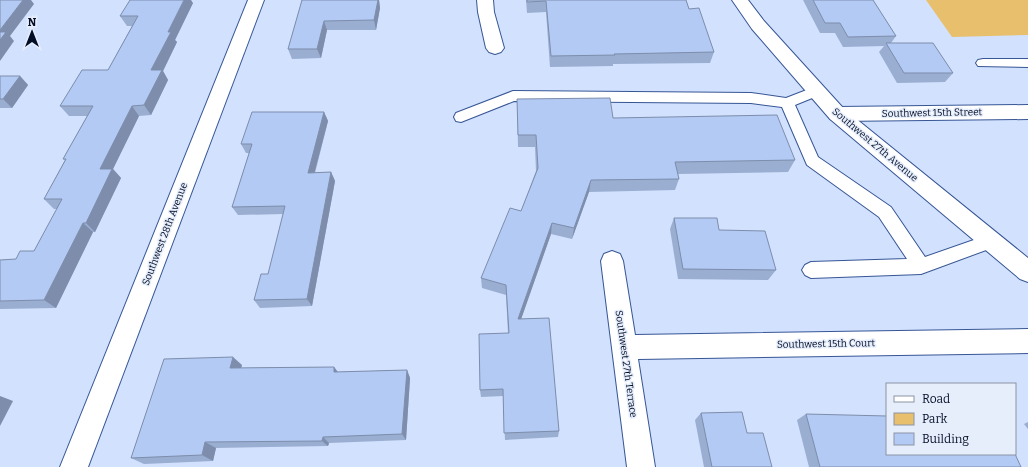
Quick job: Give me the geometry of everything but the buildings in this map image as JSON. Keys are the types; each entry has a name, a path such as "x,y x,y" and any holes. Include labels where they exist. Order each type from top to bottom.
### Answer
{"street":[{"name":"Southwest 28th Avenue","path":"74,467 256,0"},
{"path":"485,0 486,12 495,48"},
{"name":"Southwest 27th Avenue","path":"740,0 758,25 837,114 1028,272"},
{"name":"Southwest 15th Street","path":"837,114 1028,112"},
{"name":"Southwest 27th Terrace","path":"612,261 641,467"},
{"name":"Southwest 15th Court","path":"624,347 1028,341"}],"lane":[{"path":"983,63 1028,63"},
{"path":"461,117 513,96 751,98 787,103 817,92"},
{"path":"787,103 812,161 885,212 921,266"},
{"path":"811,270 921,266 991,241"}],"green space":[{"path":"926,0 1028,0 1028,35 952,37"}]}
